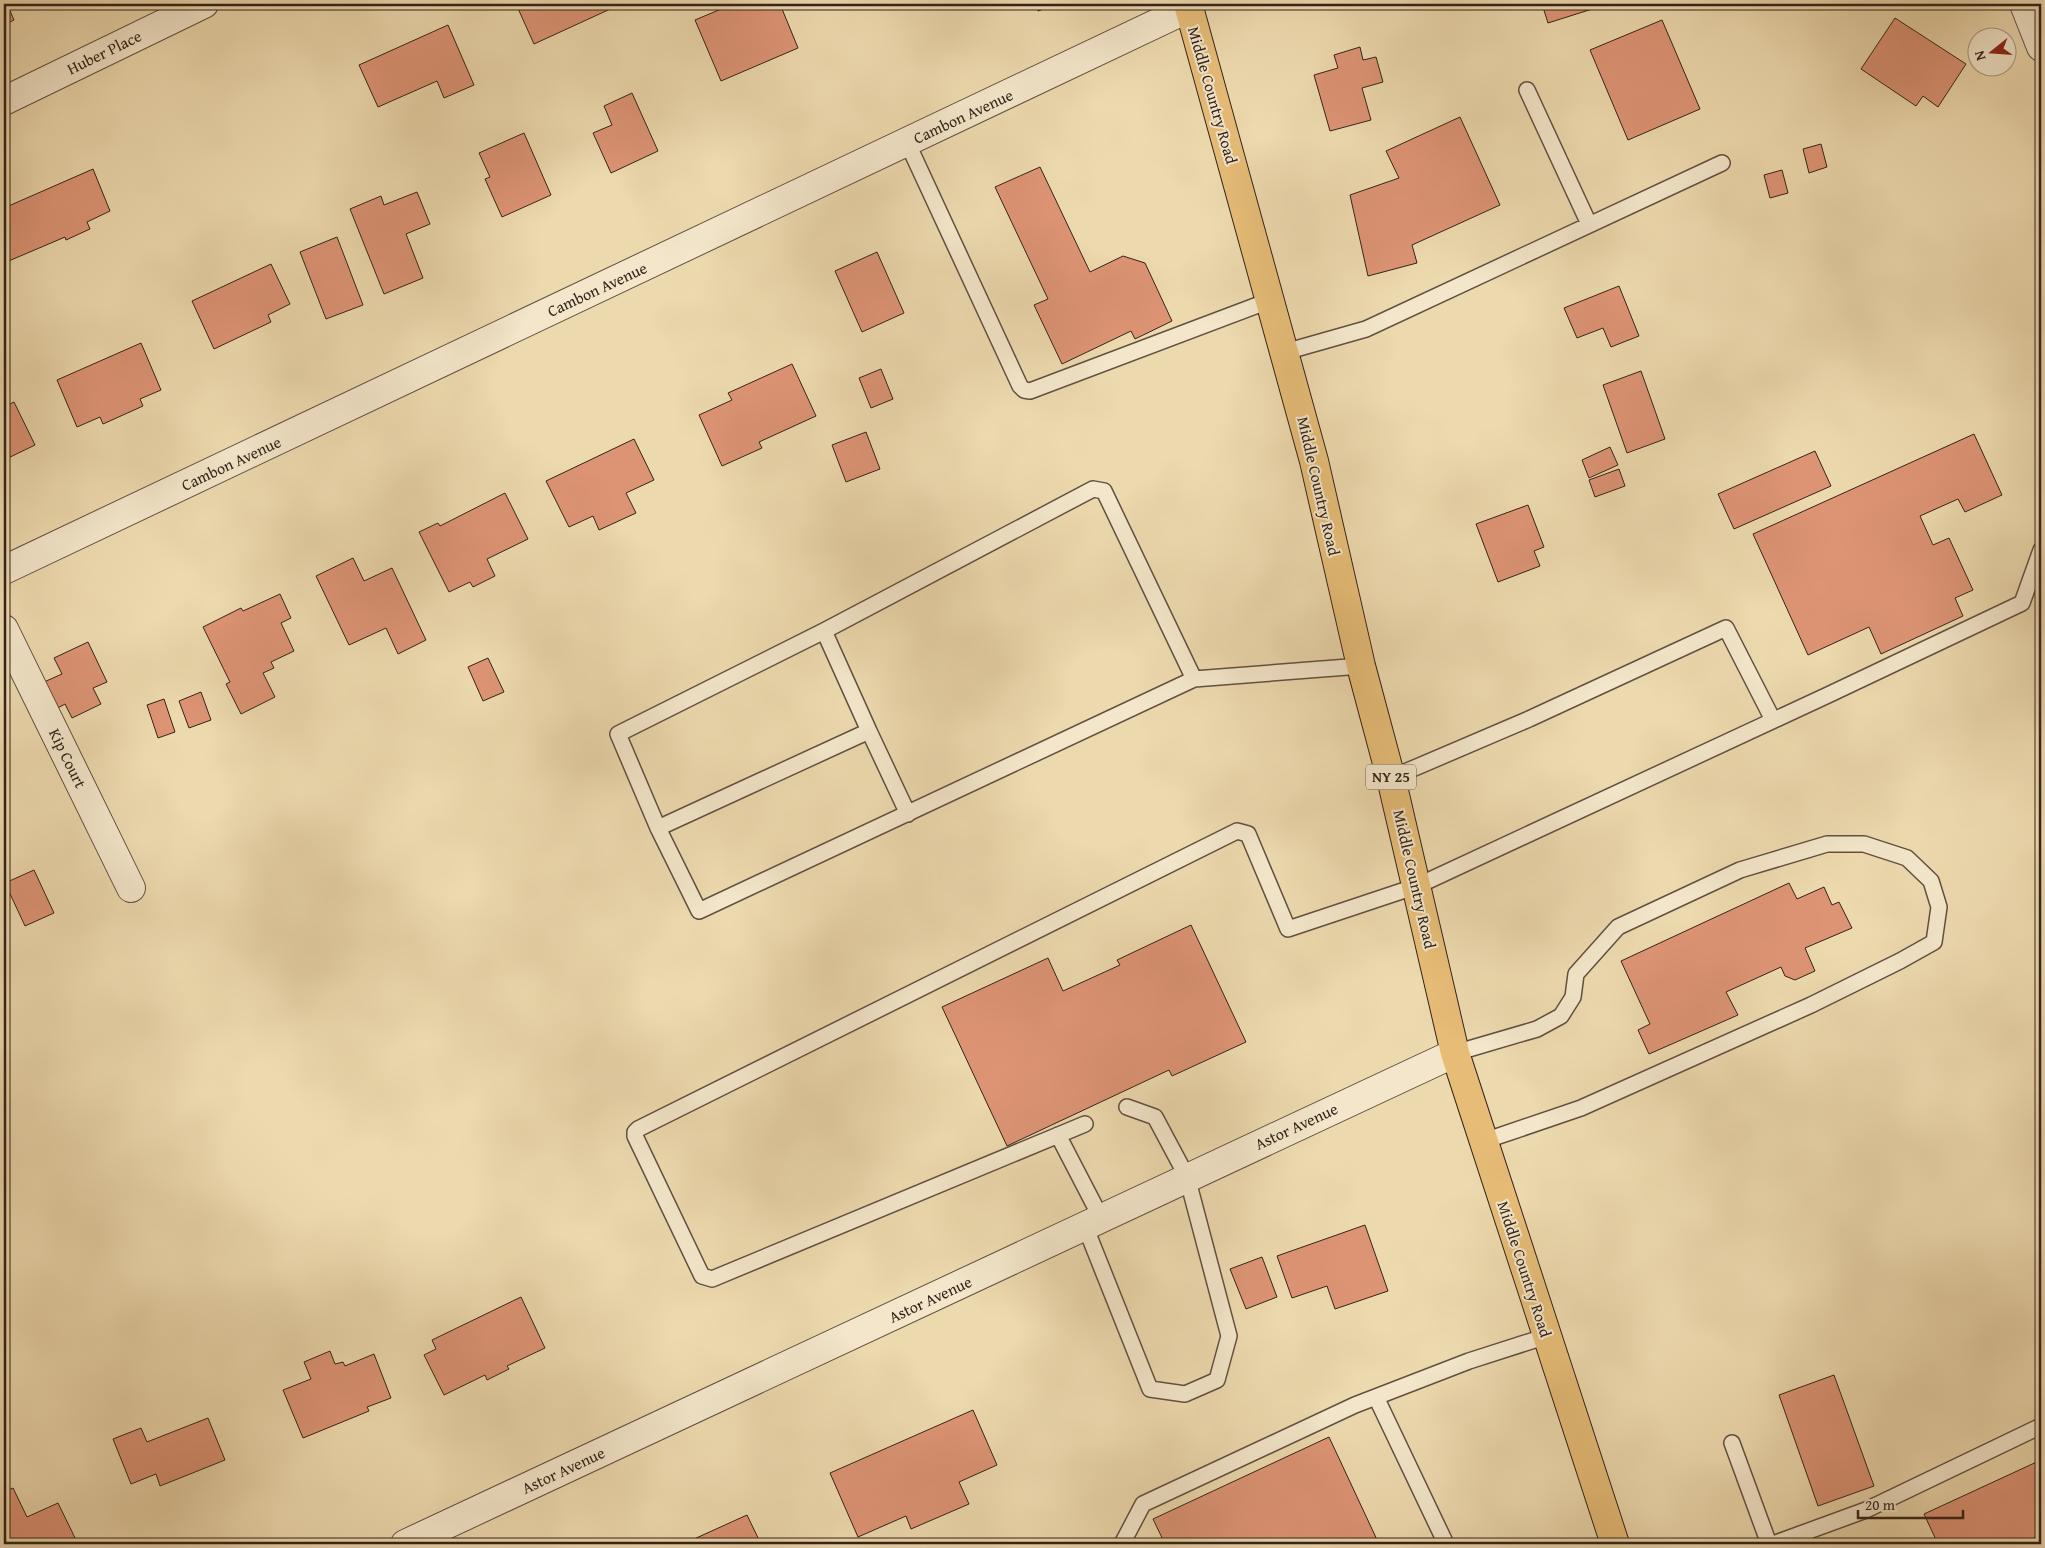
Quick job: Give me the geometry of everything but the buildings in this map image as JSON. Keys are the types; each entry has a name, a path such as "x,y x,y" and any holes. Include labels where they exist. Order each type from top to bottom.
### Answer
{"main road":[{"name":"Middle Country Road","path":"1188,6 1271,300 1314,461 1361,666 1418,886 1455,1052 1615,1544"}],"street":[{"name":"Huber Place","path":"4,100 204,4"},
{"path":"2024,4 2041,47"},
{"name":"Cambon Avenue","path":"4,570 907,142 1188,6"},
{"name":"Kip Court","path":"4,629 131,888"},
{"name":"Astor Avenue","path":"405,1544 1455,1052"}],"lane":[{"path":"1528,90 1589,224"},
{"path":"907,142 1020,386 1024,390 1030,391 1271,300"},
{"path":"1285,352 1366,329 1722,162"},
{"path":"1194,679 1104,491 1093,489 824,631 618,734 658,828 699,911 1194,679 1361,666"},
{"path":"1086,1124 712,1279 702,1276 635,1136 635,1132 638,1129 1237,831 1248,834 1288,929 1418,886 2022,603 2041,550"},
{"path":"1391,778 1530,719 1726,628 1773,720"},
{"path":"824,631 908,814"},
{"path":"658,828 869,731"},
{"path":"1455,1052 1537,1029 1561,1016 1572,997 1576,974 1618,927 1740,870 1827,844 1864,844 1907,858 1931,881 1940,907 1934,942 1812,1005 1581,1108 1484,1141"},
{"path":"1058,1135 1093,1222 1150,1389 1185,1394 1217,1380 1229,1336 1187,1177 1155,1117 1127,1107"},
{"path":"1122,1544 1143,1504 1355,1405 1469,1362 1547,1336"},
{"path":"1376,1397 1446,1544"},
{"path":"1773,1544 1866,1510 2041,1426"},
{"path":"1732,1443 1770,1544"}]}
